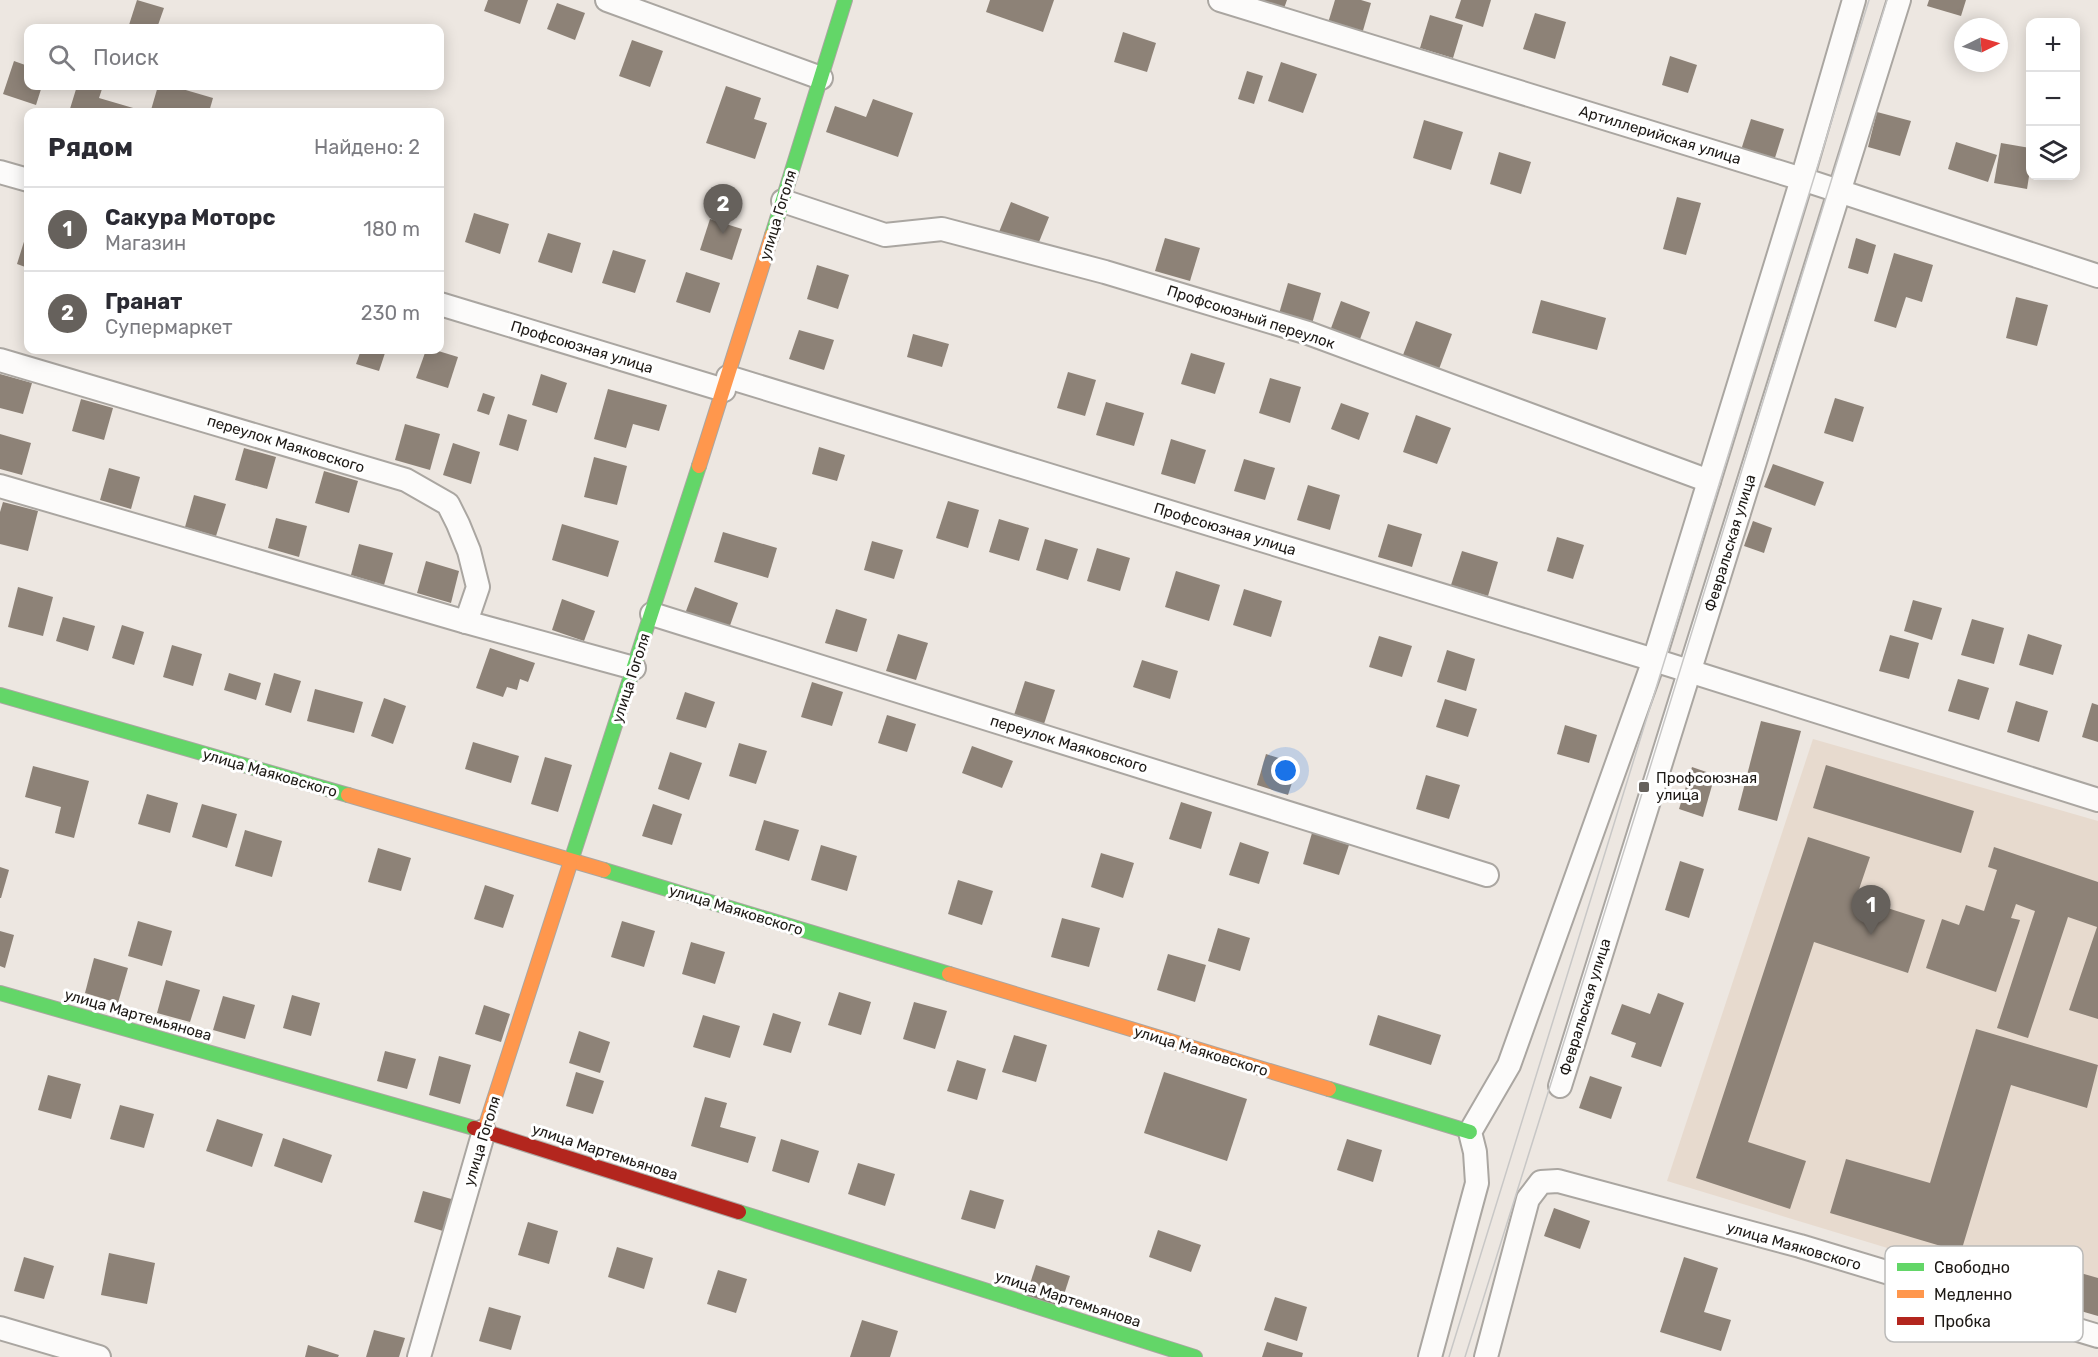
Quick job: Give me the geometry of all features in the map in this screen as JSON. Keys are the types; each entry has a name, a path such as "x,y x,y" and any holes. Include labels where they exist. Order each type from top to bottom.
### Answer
{"street":[{"path":"607,0 820,78"},
{"name":"улица Гоголя","path":"418,1357 484,1131 726,383 844,0"},
{"name":"Артиллерийская улица","path":"1220,0 1802,179 2098,276"},
{"path":"1430,1357 1477,1183 1475,1152 1470,1132 1509,1065 1654,660 1802,179 1854,0"},
{"name":"Февральская улица","path":"1560,1086 1899,0"},
{"path":"0,172 24,179"},
{"name":"Профсоюзный переулок","path":"783,201 885,235 942,229 1105,272 1308,333 1709,481"},
{"name":"Профсоюзная улица","path":"444,305 726,383 1654,660 2098,800"},
{"name":"переулок Маяковского","path":"0,360 406,480 447,504 462,533 478,587 466,622"},
{"path":"0,486 466,622 634,668"},
{"name":"переулок Маяковского","path":"652,614 1487,875"},
{"name":"улица Маяковского","path":"0,695 572,860 1470,1132"},
{"name":"улица Мартемьянова","path":"0,993 484,1131 1195,1357"},
{"name":"улица Маяковского","path":"1486,1357 1528,1199 1541,1182 1558,1181 1800,1246 1885,1272"},
{"path":"0,1328 99,1357"},
{"name":"улица Маяковского","path":"2083,1331 2098,1336"}],"shaded area":[{"path":"1813,739 2098,821 2098,1312 2083,1307 2083,1246 1885,1247 1667,1181"}],"building":[{"path":"137,0 164,8 158,24 129,24"},
{"path":"488,0 528,0 520,24 484,11"},
{"path":"990,0 1054,0 1043,32 986,12"},
{"path":"1249,0 1287,0 1283,11"},
{"path":"1335,0 1361,0 1371,3 1362,34 1328,23"},
{"path":"1461,0 1491,0 1483,27 1455,18"},
{"path":"1929,0 1966,0 1961,16 1927,6"},
{"path":"557,3 585,13 575,40 547,29"},
{"path":"1535,13 1566,22 1555,59 1523,49"},
{"path":"1430,15 1463,25 1453,58 1420,48"},
{"path":"1123,32 1156,43 1147,72 1114,62"},
{"path":"632,40 663,51 650,87 619,76"},
{"path":"1670,56 1697,65 1688,93 1662,85"},
{"path":"14,61 24,65 24,90 41,90 36,105 3,94"},
{"path":"1281,62 1317,74 1303,113 1268,101"},
{"path":"1247,71 1263,76 1254,104 1238,99"},
{"path":"726,86 761,98 754,119 767,123 755,159 706,143"},
{"path":"76,90 102,90 99,98 133,108 70,108"},
{"path":"157,90 186,90 213,98 210,108 152,108"},
{"path":"873,99 913,113 898,157 826,132 835,106 866,117"},
{"path":"1877,112 1911,121 1900,156 1868,147"},
{"path":"1751,119 1784,129 1774,161 1741,150"},
{"path":"1424,120 1463,132 1451,170 1413,158"},
{"path":"1956,142 1997,155 1988,182 1948,169"},
{"path":"2001,143 2026,147 2027,189 1994,183"},
{"path":"1499,152 1531,162 1521,194 1490,184"},
{"path":"1677,197 1701,203 1686,255 1663,249"},
{"path":"1011,202 1049,217 1037,247 999,232"},
{"path":"474,213 509,224 500,254 465,242"},
{"path":"710,219 742,229 732,260 700,250"},
{"path":"548,233 581,243 572,273 538,262"},
{"path":"1165,238 1200,248 1190,281 1155,271"},
{"path":"1856,238 1876,245 1868,274 1848,268"},
{"path":"24,242 24,267 17,264"},
{"path":"613,250 646,260 635,293 602,283"},
{"path":"1894,253 1933,265 1922,302 1906,297 1896,328 1874,321"},
{"path":"817,265 849,275 838,309 807,299"},
{"path":"686,272 720,283 710,313 676,302"},
{"path":"1288,283 1321,293 1311,327 1278,317"},
{"path":"2016,297 2048,305 2037,346 2006,338"},
{"path":"1541,300 1606,318 1597,350 1532,333"},
{"path":"1341,301 1370,312 1359,342 1330,331"},
{"path":"1416,321 1452,334 1439,369 1403,355"},
{"path":"799,330 834,340 824,370 789,359"},
{"path":"913,334 949,344 942,367 907,357"},
{"path":"444,353 458,357 448,388 416,378 425,354"},
{"path":"1191,353 1225,363 1215,394 1181,384"},
{"path":"360,354 385,354 379,371 356,364"},
{"path":"1068,372 1096,380 1085,416 1057,408"},
{"path":"0,374 32,383 23,414 0,408"},
{"path":"541,374 567,383 557,413 532,405"},
{"path":"1270,378 1301,387 1290,423 1259,413"},
{"path":"608,389 667,405 659,431 633,424 626,448 594,439"},
{"path":"483,393 495,397 489,415 477,411"},
{"path":"1835,398 1864,407 1853,442 1824,433"},
{"path":"81,399 113,408 104,440 72,431"},
{"path":"1106,402 1144,413 1134,446 1096,435"},
{"path":"1341,403 1369,413 1359,440 1331,429"},
{"path":"508,414 527,420 518,451 499,445"},
{"path":"1416,415 1451,428 1437,464 1403,452"},
{"path":"405,424 440,434 430,470 395,460"},
{"path":"0,434 31,443 22,475 0,469"},
{"path":"1171,439 1206,450 1195,484 1161,474"},
{"path":"453,443 480,452 471,484 443,475"},
{"path":"819,447 845,455 837,481 812,474"},
{"path":"244,448 276,457 267,489 235,480"},
{"path":"594,457 627,466 617,505 584,497"},
{"path":"1244,459 1275,468 1265,500 1234,491"},
{"path":"1773,464 1824,482 1815,506 1764,487"},
{"path":"109,468 140,477 131,509 100,500"},
{"path":"324,471 358,481 349,513 315,503"},
{"path":"1308,485 1340,495 1330,530 1297,520"},
{"path":"194,495 226,504 216,536 185,527"},
{"path":"948,501 979,510 968,548 936,538"},
{"path":"3,502 38,511 28,551 0,544 0,512"},
{"path":"276,518 307,526 299,557 268,548"},
{"path":"999,519 1029,528 1019,561 989,552"},
{"path":"1753,521 1772,528 1764,553 1744,546"},
{"path":"562,524 619,541 608,577 552,560"},
{"path":"1388,524 1422,534 1412,567 1378,557"},
{"path":"723,532 777,548 768,578 714,562"},
{"path":"1557,537 1584,545 1573,579 1547,571"},
{"path":"1045,539 1078,549 1068,580 1036,570"},
{"path":"872,541 903,550 894,579 864,570"},
{"path":"359,544 393,553 384,585 351,575"},
{"path":"1097,548 1130,558 1120,591 1087,581"},
{"path":"1462,551 1498,562 1488,596 1451,585"},
{"path":"426,561 459,571 451,603 417,593"},
{"path":"1176,571 1220,585 1209,621 1165,607"},
{"path":"18,587 53,597 43,636 8,627"},
{"path":"695,587 738,603 727,634 683,619"},
{"path":"1244,589 1282,601 1271,637 1233,625"},
{"path":"562,599 595,611 584,641 552,630"},
{"path":"1913,600 1942,608 1932,640 1904,631"},
{"path":"836,609 867,619 857,652 825,643"},
{"path":"63,617 95,626 88,651 56,641"},
{"path":"1972,619 2004,628 1994,664 1961,655"},
{"path":"122,625 144,632 134,665 112,658"},
{"path":"898,634 928,643 916,680 886,671"},
{"path":"2028,634 2062,645 2053,675 2019,665"},
{"path":"1890,635 1919,643 1909,679 1879,671"},
{"path":"1379,636 1412,646 1402,677 1369,667"},
{"path":"172,645 202,654 193,686 163,677"},
{"path":"490,648 535,663 528,682 520,679 517,690 507,687 503,697 476,688"},
{"path":"1447,650 1475,659 1466,691 1437,682"},
{"path":"1142,660 1178,671 1170,699 1133,687"},
{"path":"229,673 261,683 256,700 224,690"},
{"path":"274,673 301,681 291,713 265,705"},
{"path":"1958,679 1989,688 1979,720 1948,711"},
{"path":"1025,681 1055,690 1044,724 1014,715"},
{"path":"812,682 843,692 832,726 801,717"},
{"path":"315,689 363,702 354,733 307,721"},
{"path":"685,692 715,702 706,728 676,719"},
{"path":"384,698 406,706 393,744 371,736"},
{"path":"1445,699 1477,709 1468,737 1436,727"},
{"path":"2016,701 2048,711 2039,742 2007,732"},
{"path":"2092,703 2098,705 2098,742 2082,737"},
{"path":"887,715 916,724 907,752 878,743"},
{"path":"1761,721 1801,731 1777,821 1738,810"},
{"path":"1565,725 1597,735 1589,763 1557,754"},
{"path":"473,742 519,756 511,783 465,769"},
{"path":"739,743 767,751 756,784 729,776"},
{"path":"972,746 1013,761 1002,788 962,773"},
{"path":"670,752 702,763 689,800 658,789"},
{"path":"1266,754 1298,764 1288,795 1257,785"},
{"path":"545,757 572,765 558,812 531,804"},
{"path":"1826,765 1974,811 1961,853 1813,808"},
{"path":"33,766 89,781 74,838 55,833 61,807 25,797"},
{"path":"1692,767 1715,775 1703,817 1679,809"},
{"path":"1426,775 1460,785 1449,819 1416,809"},
{"path":"147,794 178,803 170,833 138,824"},
{"path":"1181,802 1212,812 1201,849 1169,839"},
{"path":"202,804 237,814 227,848 192,837"},
{"path":"653,804 682,814 672,845 642,836"},
{"path":"764,820 799,830 789,861 755,850"},
{"path":"245,830 282,841 272,877 235,866"},
{"path":"1312,833 1349,845 1339,875 1303,864"},
{"path":"1808,837 1870,857 1856,898 1925,920 1908,973 1814,942 1748,1142 1806,1161 1790,1209 1696,1178"},
{"path":"1240,842 1269,852 1259,884 1229,875"},
{"path":"821,845 857,856 847,891 811,880"},
{"path":"1994,847 2098,882 2098,1019 2069,1010 2097,927 2068,917 2028,1038 1997,1028 2035,911 2016,904 2011,918 2020,920 1996,992 1926,968 1942,919 1959,925 1966,905 1984,911 1997,870 1988,867"},
{"path":"378,848 411,858 401,891 368,882"},
{"path":"1101,853 1134,863 1123,898 1091,887"},
{"path":"1680,861 1704,869 1689,918 1665,910"},
{"path":"0,867 9,870 1,898 0,898"},
{"path":"958,880 993,891 982,925 948,914"},
{"path":"485,885 514,895 503,928 474,919"},
{"path":"1062,918 1100,928 1089,967 1051,957"},
{"path":"138,921 172,931 162,966 128,956"},
{"path":"622,921 655,931 644,967 611,957"},
{"path":"1218,928 1250,938 1240,971 1208,961"},
{"path":"0,931 14,935 5,968 0,966"},
{"path":"691,942 725,952 715,984 682,974"},
{"path":"1168,954 1206,965 1195,1002 1157,990"},
{"path":"94,958 128,968 118,1003 85,993"},
{"path":"166,980 200,990 190,1022 157,1013"},
{"path":"839,992 871,1002 861,1035 828,1025"},
{"path":"1658,993 1684,1003 1661,1067 1631,1057 1636,1043 1611,1034 1622,1004 1650,1014"},
{"path":"292,995 320,1003 311,1036 283,1028"},
{"path":"223,996 255,1005 245,1039 213,1030"},
{"path":"914,1002 947,1011 935,1049 903,1039"},
{"path":"484,1005 510,1014 501,1042 475,1034"},
{"path":"773,1013 801,1022 791,1053 763,1045"},
{"path":"703,1015 740,1026 730,1058 693,1047"},
{"path":"1378,1015 1441,1035 1431,1065 1369,1045"},
{"path":"1976,1029 2098,1065 2087,1108 2011,1085 1963,1246 1941,1246 1830,1213 1846,1159 1930,1183"},
{"path":"579,1031 610,1042 600,1073 569,1063"},
{"path":"1014,1035 1047,1045 1036,1082 1002,1072"},
{"path":"385,1051 416,1059 407,1089 377,1081"},
{"path":"439,1056 471,1065 460,1104 429,1095"},
{"path":"957,1060 986,1069 977,1100 947,1091"},
{"path":"576,1072 604,1081 593,1114 566,1106"},
{"path":"1164,1072 1247,1099 1227,1161 1144,1133"},
{"path":"48,1075 81,1084 71,1119 38,1110"},
{"path":"1590,1076 1622,1087 1611,1119 1579,1108"},
{"path":"705,1097 727,1103 720,1127 756,1137 748,1163 691,1146"},
{"path":"120,1105 154,1114 144,1148 110,1139"},
{"path":"217,1119 263,1134 252,1167 206,1151"},
{"path":"283,1138 332,1155 322,1183 274,1166"},
{"path":"781,1139 819,1151 809,1183 772,1171"},
{"path":"1347,1139 1382,1150 1373,1182 1337,1170"},
{"path":"858,1163 895,1174 885,1206 848,1194"},
{"path":"970,1190 1004,1200 995,1229 961,1219"},
{"path":"423,1191 455,1200 446,1232 414,1222"},
{"path":"1554,1208 1590,1221 1580,1249 1544,1236"},
{"path":"528,1222 558,1231 549,1264 518,1255"},
{"path":"1158,1230 1201,1245 1191,1272 1149,1257"},
{"path":"617,1247 653,1258 644,1289 608,1277"},
{"path":"109,1253 155,1263 147,1304 101,1295"},
{"path":"24,1257 54,1266 44,1299 14,1291"},
{"path":"1684,1257 1718,1268 1704,1312 1731,1320 1721,1351 1660,1332"},
{"path":"1036,1265 1070,1276 1060,1307 1026,1296"},
{"path":"718,1270 747,1279 736,1313 707,1304"},
{"path":"2083,1274 2098,1278 2098,1316 2083,1312"},
{"path":"1275,1297 1307,1307 1297,1341 1264,1330"},
{"path":"489,1307 521,1316 511,1350 479,1341"},
{"path":"862,1320 898,1331 890,1357 850,1357"},
{"path":"374,1330 405,1338 399,1357 366,1357"},
{"path":"1267,1342 1303,1353 1302,1357 1262,1357"},
{"path":"308,1345 339,1355 338,1357 305,1357"}],"tram line":[{"path":"1449,1357 1869,0"},
{"path":"1465,1357 1887,0"}],"traffic: fast":[{"path":"772,235 845,0"},
{"path":"570,864 699,466"},
{"path":"0,695 348,795"},
{"path":"604,870 949,974"},
{"path":"0,993 474,1128"},
{"path":"1329,1089 1470,1132"},
{"path":"739,1212 1195,1357"}],"traffic: slow":[{"path":"699,466 772,235"},
{"path":"348,795 604,870"},
{"path":"484,1131 570,864"},
{"path":"949,974 1329,1089"}],"traffic: jam":[{"path":"474,1128 739,1212"}],"place":[{"name":"Гранат","path":"723,234"},
{"name":"Профсоюзная улица","path":"1644,787"},
{"name":"Сакура Моторс","path":"1871,935"}]}
